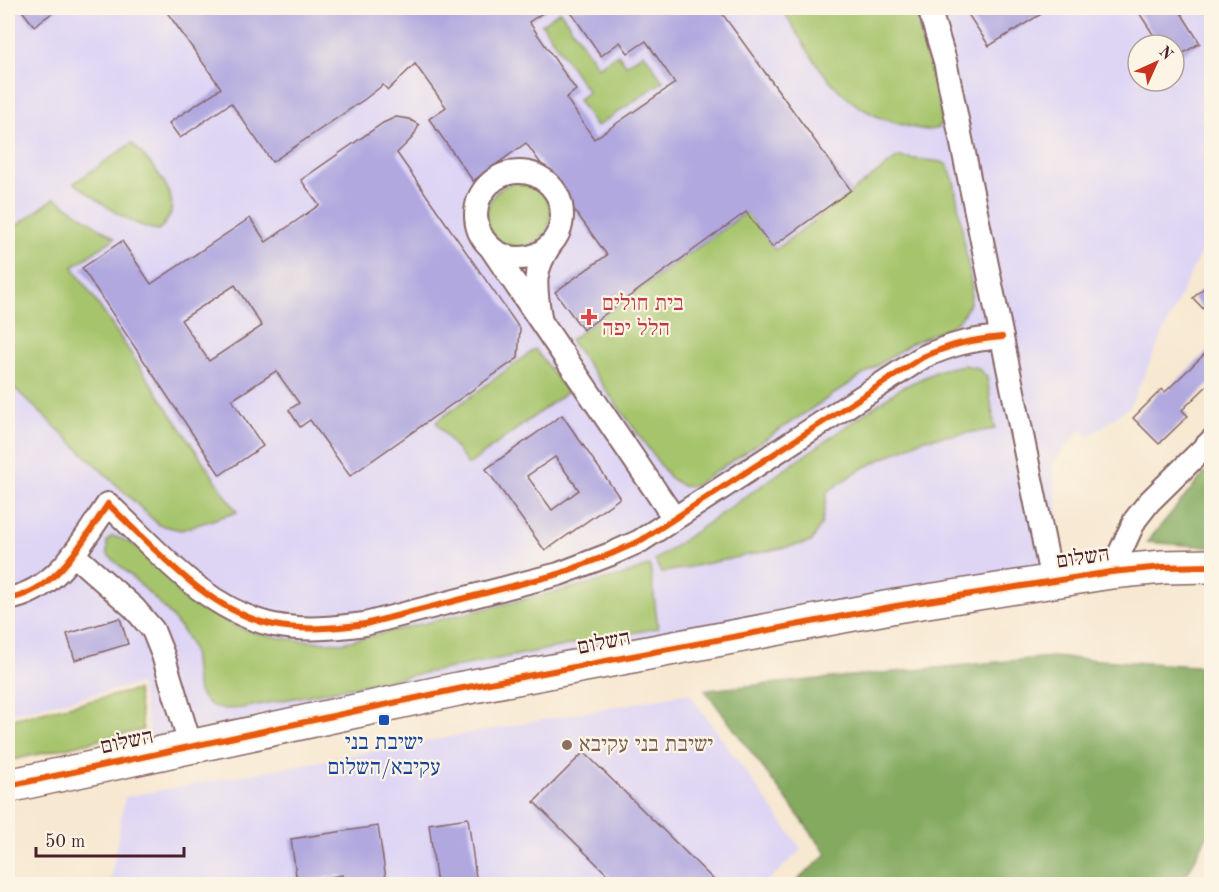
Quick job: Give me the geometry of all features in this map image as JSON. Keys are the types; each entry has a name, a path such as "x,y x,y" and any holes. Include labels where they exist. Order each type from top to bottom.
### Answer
{"street":[{"path":"929,8 945,61 1052,581"},
{"path":"541,321 536,288 537,273 541,259 558,233 562,219 561,206 556,193 547,183 521,172 508,174 495,179 485,189 479,201 476,213 483,238 674,518"},
{"path":"491,248 502,255 515,258 528,257 541,252 551,244"},
{"path":"8,599 23,597 49,582 64,566 108,504 202,591 226,608 273,624 304,628 333,628 365,624 560,574 640,541 923,357 951,345 971,340 1002,337"},
{"path":"1111,573 1135,520 1212,440"},
{"path":"73,554 134,608 153,630 191,747"},
{"name":"השלום","path":"8,786 458,689 896,606 1111,573 1163,567 1212,566"}],"shaded area":[{"name":"בית חולים הלל יפה","path":"8,8 1211,8 1211,229 1130,406 1089,437 1081,429 1052,463 1064,564 151,738 140,684 8,714"},
{"name":"ישיבת בני עקיבא","path":"689,693 802,850 764,884 110,884 125,797"}],"green space":[{"path":"782,8 914,8 939,104 942,120 939,128 921,129 881,118 861,108 845,96 817,64"},
{"path":"560,11 598,67 618,54 626,65 644,53 663,81 596,127 578,100 588,92 542,24"},
{"path":"132,143 166,185 170,197 172,208 168,219 158,230 125,218 74,183"},
{"path":"898,157 942,162 948,166 954,181 972,288 970,303 961,318 951,326 910,344 694,486 682,486 669,477 570,340 747,212 775,250"},
{"path":"513,183 525,183 542,192 549,203 551,215 549,227 542,238 525,247 513,247 501,242 492,233 487,221 487,209 492,197 501,188"},
{"path":"55,198 115,238 73,267 237,512 181,530 159,525 8,382 8,232"},
{"path":"535,349 567,392 468,465 436,422"},
{"path":"963,365 978,368 987,377 995,429 924,439 861,469 827,492 822,523 811,542 661,573 655,560 901,388 940,370"},
{"path":"1211,467 1211,547 1147,542 1202,476"},
{"path":"112,536 124,540 146,554 185,593 211,613 228,623 264,635 342,643 622,576 650,565 658,628 242,708 219,708 207,702 198,690 191,646 175,621 107,554 107,541"},
{"path":"1051,657 1211,667 1211,828 1182,884 793,884 827,854 705,690"},
{"path":"137,690 143,730 8,761 8,720"}],"building":[{"path":"20,8 59,8 34,26"},
{"path":"164,8 550,8 529,22 576,90 566,98 594,139 675,83 646,41 628,53 620,42 601,56 568,8 718,8 851,190 772,247 746,212 583,330 555,292 607,255 526,143 473,181 429,119 446,107 415,64 388,90 383,85 272,162 231,103 180,138 169,123 221,88"},
{"path":"964,8 1051,8 989,46"},
{"path":"1136,8 1178,8 1200,43 1186,52 1186,33 1152,33"},
{"path":"396,117 409,119 419,125 413,137 397,153 520,329 518,358 350,476 310,420 300,427 289,410 299,403 276,371 232,400 263,446 220,475 82,268 122,241 151,284 250,218 266,242 319,205 301,180 383,123","holes":["235,285 262,326 209,361 181,320"]},
{"path":"1212,280 1212,318 1193,298"},
{"path":"1212,347 1212,381 1182,410 1188,416 1159,444 1133,418 1162,389 1165,392"},
{"path":"562,415 620,498 545,551 486,469","holes":["555,457 579,490 552,510 527,476"]},
{"path":"120,618 128,644 75,660 67,634"},
{"path":"584,752 719,885 618,885 534,802"},
{"path":"468,818 477,885 437,885 429,824"},
{"path":"378,826 387,885 343,885 342,875 297,882 291,839"}],"cycle path":[{"path":"8,599 26,594 41,586 67,563 108,504 164,558 204,592 226,607 249,618 285,627 319,628 365,624 559,574 640,541 923,357 961,343 1002,337"},
{"path":"8,786 458,689 896,606 1111,572 1163,567 1212,566"}],"place":[{"name":"בית חולים הלל יפה","path":"589,317"},
{"name":"ישיבת בני עקיבא/השלום","path":"384,720"},
{"name":"ישיבת בני עקיבא","path":"567,745"}]}
